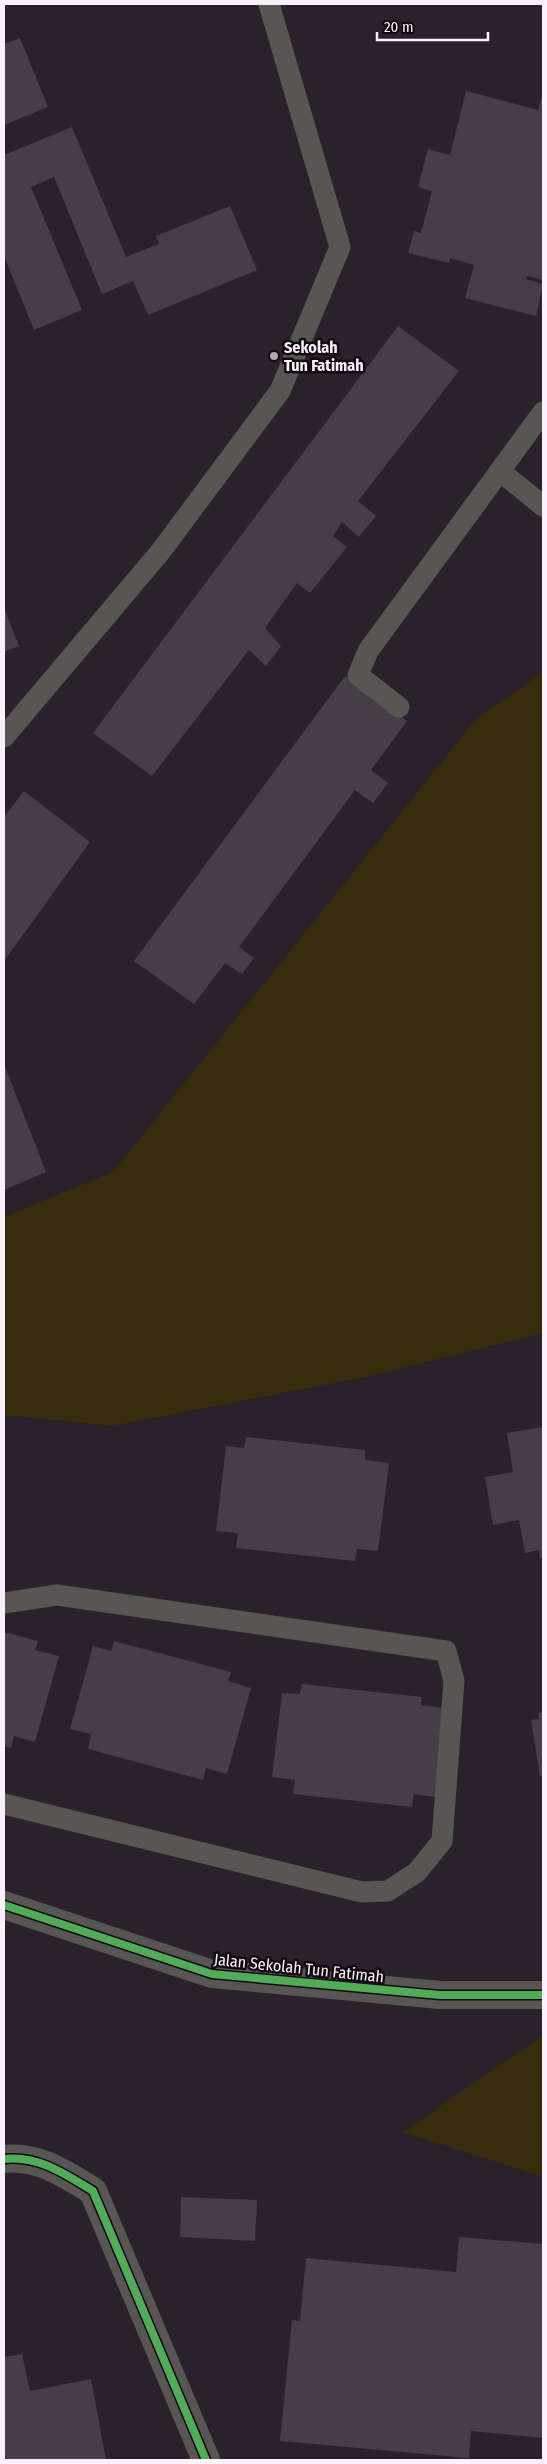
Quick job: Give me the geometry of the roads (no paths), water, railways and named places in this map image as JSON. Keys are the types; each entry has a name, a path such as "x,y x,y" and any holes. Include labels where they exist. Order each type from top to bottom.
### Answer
{"street":[{"name":"Jalan Sekolah Tun Fatimah","path":"4,1905 212,1974 440,1996 543,1995"},
{"path":"4,2159 17,2158 54,2167 93,2191 206,2460"}],"lane":[{"path":"4,736 161,552 280,391 340,247 269,4"},
{"path":"399,707 358,675 368,651 543,412"},
{"path":"500,472 543,506"},
{"path":"4,1603 57,1595 446,1651 454,1681 442,1841 417,1872 388,1891 362,1892 4,1804"}],"place":[{"name":"Sekolah Tun Fatimah","path":"274,356"}]}
